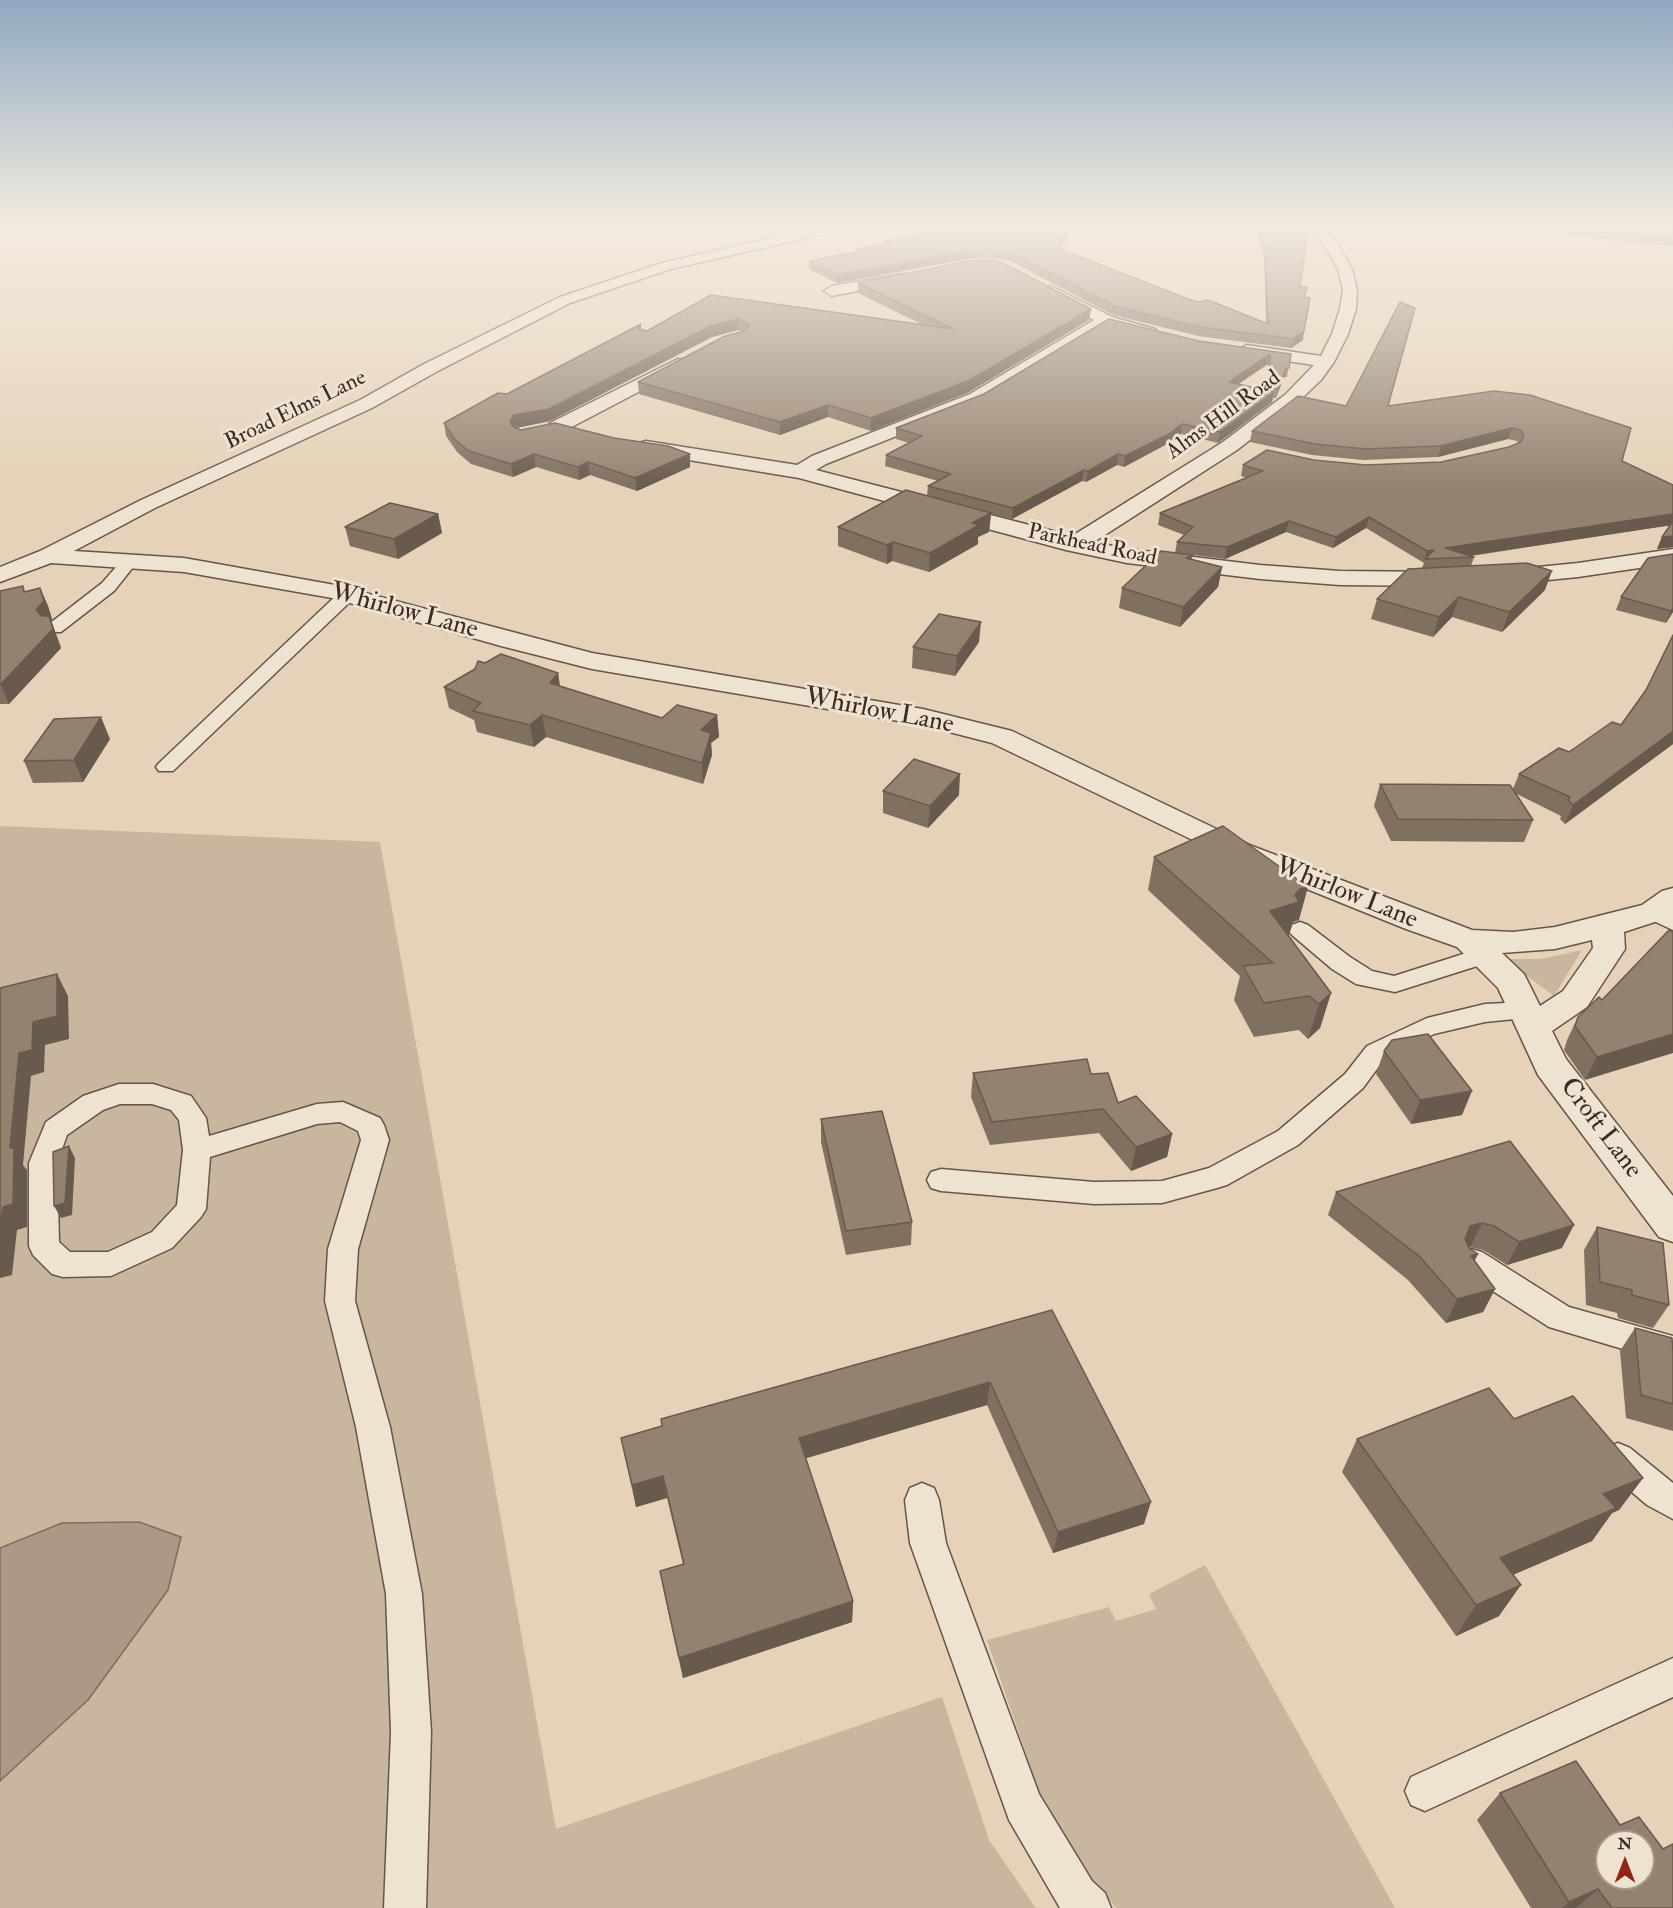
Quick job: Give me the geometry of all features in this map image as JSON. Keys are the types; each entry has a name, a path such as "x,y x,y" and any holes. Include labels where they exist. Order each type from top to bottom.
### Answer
{"street":[{"name":"Broad Elms Lane","path":"0,575 48,556 148,504 366,404 430,368 541,312"},
{"path":"1091,312 1106,320 1160,335"},
{"name":"Alms Hill Road","path":"1074,545 1230,446 1292,398 1326,362 1340,334 1347,312"},
{"path":"800,472 819,460 976,398 1106,320"},
{"path":"1233,348 1326,362"},
{"path":"535,432 557,427 690,357"},
{"path":"557,427 587,435"},
{"name":"Parkhead Road","path":"626,443 800,472 1074,545 1188,565 1340,578 1423,580 1578,570 1673,556"},
{"path":"1230,446 1253,451"},
{"name":"Whirlow Lane","path":"48,556 184,565 347,595 510,641 592,661 923,717 1002,737 1241,852 1477,948 1555,938 1666,911"},
{"path":"1529,1019 1575,999 1610,949 1608,926"},
{"name":"Croft Lane","path":"1477,948 1512,982 1551,1066 1673,1226"}],"lane":[{"path":"55,628 108,587 130,561"},
{"path":"165,767 347,595"},
{"path":"1300,930 1341,963 1365,978 1395,984 1477,948"},
{"path":"941,1180 1094,1193 1128,1193 1162,1192 1217,1177 1288,1138 1354,1081 1376,1052 1427,1027 1485,1013 1529,1019"},
{"path":"119,1094 153,1094 181,1103 192,1118 197,1150 191,1209 162,1240 111,1264 63,1265 44,1246 43,1163 56,1129 93,1103 119,1094"},
{"path":"197,1150 317,1114 343,1112 370,1125 375,1140 342,1249 340,1301 374,1427 404,1594 411,1732 405,1908"},
{"path":"1471,1261 1560,1318 1673,1350"},
{"path":"1598,1442 1673,1502"},
{"path":"922,1500 928,1543 1023,1806 1077,1896 1090,1908"},
{"path":"1425,1791 1673,1677"}],"shaded area":[{"path":"0,826 380,842 556,1829 942,1697 989,1840 1036,1908 0,1908"},
{"path":"1582,950 1554,996 1504,959 1541,959"},
{"path":"139,1522 181,1537 168,1590 88,1700 0,1781 0,1548 62,1523"},
{"path":"1205,1565 1395,1908 1116,1908 1052,1830 987,1640 1109,1607 1116,1621 1156,1609 1149,1594"}],"building":[{"path":"681,312 832,312 953,329 918,312 1086,312 970,380 871,418 828,405 780,422 638,382 725,336 745,331 749,325 738,319 711,326 549,409 514,415 510,421 512,426 521,430 555,423 614,438 668,446 690,454 635,478 588,462 578,467 534,454 511,464 469,451 455,440 444,423 498,393 507,394 641,324 639,329 647,331"},
{"path":"1139,312 1238,312 1268,324 1268,312 1307,312 1304,331 1293,339 1200,327"},
{"path":"1395,312 1414,312 1388,406 1494,391 1530,395 1631,428 1622,461 1673,485 1673,514 1445,548 1474,557 1425,559 1434,550 1427,551 1369,517 1336,537 1289,521 1227,547 1177,542 1193,527 1160,513 1263,471 1243,465 1267,450 1314,460 1366,465 1441,462 1509,447 1521,442 1524,435 1520,430 1512,428 1441,446 1366,449 1315,444 1252,431 1298,396 1346,406"},
{"path":"1109,319 1199,341 1291,354 1289,368 1286,368 1278,389 1271,388 1270,354 1229,382 1274,392 1220,432 1182,424 1169,434 1125,456 1118,454 1013,508 928,486 951,474 886,455 922,436 896,428 984,394"},
{"path":"906,490 991,513 972,523 979,525 930,553 893,542 887,545 838,527"},
{"path":"390,503 438,514 394,539 345,527"},
{"path":"1673,521 1673,536 1662,537"},
{"path":"1161,551 1193,555 1186,558 1222,567 1183,607 1122,588"},
{"path":"1673,554 1673,608 1671,611 1621,597 1648,558"},
{"path":"1527,563 1552,571 1509,612 1459,597 1439,617 1377,599 1408,569"},
{"path":"23,586 24,592 40,588 44,601 36,610 42,616 49,616 53,629 0,685 0,591"},
{"path":"939,614 981,622 957,656 913,647"},
{"path":"1673,635 1673,731 1573,805 1568,800 1570,797 1519,774 1559,748 1569,752 1612,722 1621,725 1646,690"},
{"path":"501,654 558,673 550,683 662,718 677,705 717,715 701,730 711,733 702,763 542,715 530,725 473,711 481,703 444,687 475,669 478,661 485,663"},
{"path":"101,717 74,760 24,761 54,719"},
{"path":"914,759 960,774 930,806 883,791"},
{"path":"1380,784 1510,785 1533,820 1398,819"},
{"path":"1223,826 1308,887 1300,889 1295,895 1299,902 1270,911 1331,993 1319,1004 1309,996 1264,1003 1243,966 1273,963 1154,857"},
{"path":"1669,930 1673,932 1673,1034 1597,1057 1575,1026 1578,1017 1599,997 1602,1000"},
{"path":"57,974 57,1016 33,1022 32,1050 19,1053 10,1148 14,1148 13,1204 3,1207 0,1232 0,988"},
{"path":"1428,1034 1472,1091 1420,1100 1384,1051 1392,1040"},
{"path":"1087,1059 1091,1074 1108,1073 1118,1103 1136,1096 1172,1134 1136,1147 1103,1109 992,1122 973,1073"},
{"path":"882,1111 912,1222 846,1231 821,1119"},
{"path":"1510,1141 1574,1225 1519,1242 1494,1226 1482,1223 1470,1226 1465,1239 1469,1248 1478,1254 1471,1256 1495,1289 1457,1299 1419,1256 1336,1192"},
{"path":"69,1146 65,1203 54,1206 53,1152"},
{"path":"1597,1227 1663,1243 1669,1305 1632,1295 1632,1290 1600,1282"},
{"path":"1052,1310 1151,1502 1058,1532 990,1382 799,1438 853,1601 679,1658 660,1571 684,1564 663,1476 632,1485 621,1438 662,1426 661,1419"},
{"path":"1635,1328 1672,1338 1673,1404 1641,1395"},
{"path":"1489,1388 1514,1419 1573,1396 1643,1478 1603,1494 1616,1508 1500,1558 1521,1585 1476,1605 1357,1439"},
{"path":"1576,1761 1620,1825 1639,1817 1649,1830 1595,1830 1596,1890 1569,1902 1500,1793"},
{"path":"1655,1838 1663,1849 1673,1844 1673,1908 1612,1908 1599,1890 1655,1890"}]}
